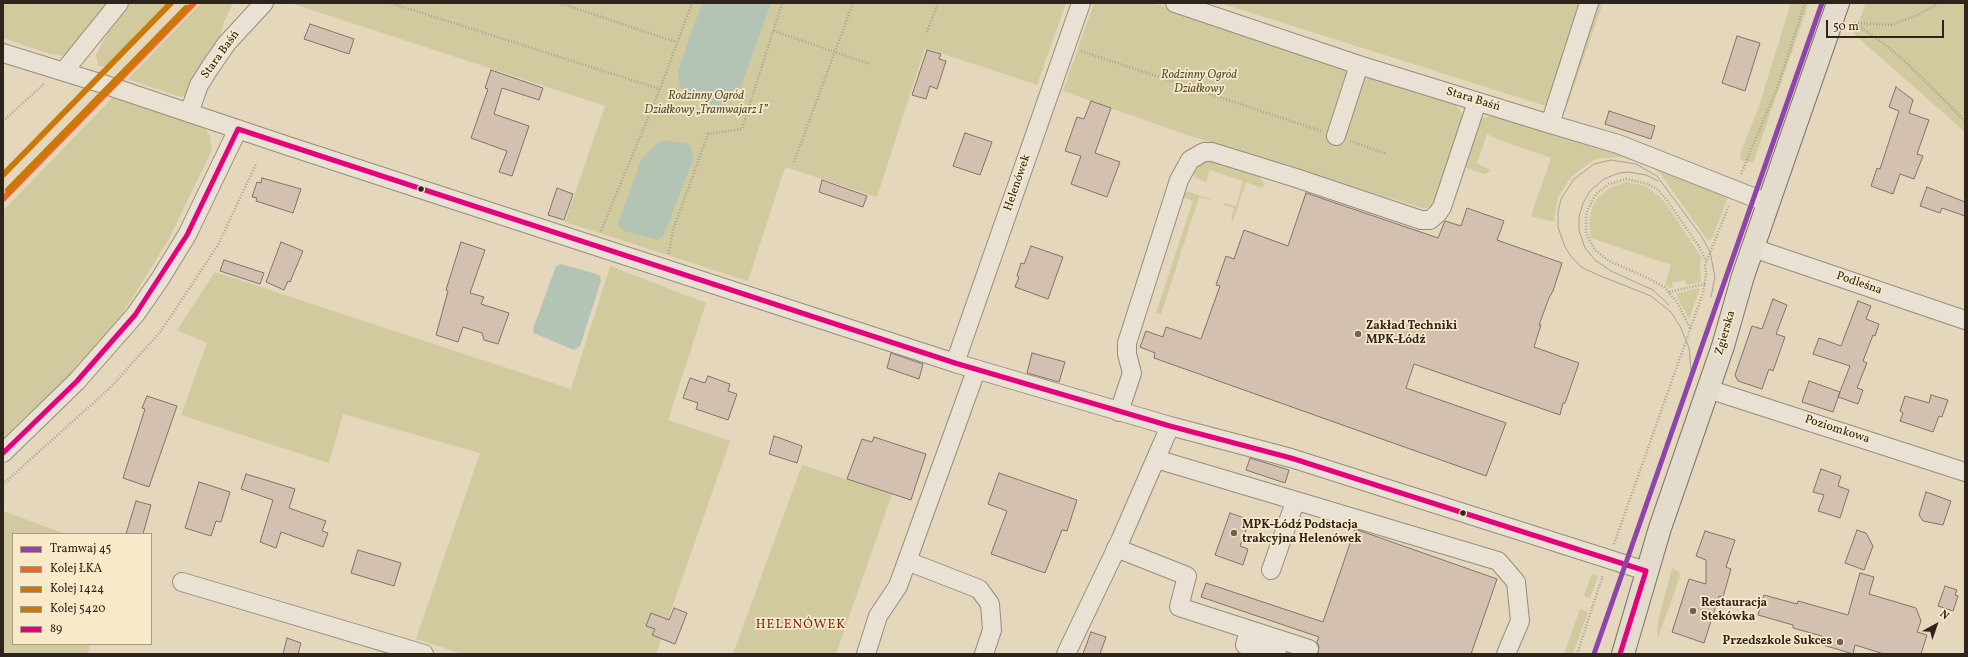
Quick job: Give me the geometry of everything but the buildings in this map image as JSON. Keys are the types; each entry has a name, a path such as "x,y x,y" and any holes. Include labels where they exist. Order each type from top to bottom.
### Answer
{"main road":[{"name":"Zgierska","path":"1626,653 1646,571 1708,389 1768,203 1835,10"}],"street":[{"path":"64,71 119,3"},
{"name":"Stara Baśń","path":"189,113 199,85 226,43 264,3"},
{"name":"Helenówek","path":"955,363 1081,3"},
{"name":"Stara Baśń","path":"1175,3 1214,9 1360,65 1630,148 1768,203"},
{"path":"1550,124 1589,3"},
{"path":"3,53 64,71 955,363 1119,412 1291,458 1646,571"},
{"path":"1336,136 1360,65"},
{"path":"1119,412 1132,372 1127,354 1127,343 1179,180 1190,160 1204,152 1212,152 1296,178 1421,220 1430,220 1442,207 1477,102"},
{"path":"3,453 85,372 124,329 146,300 187,235 238,129"},
{"name":"Podleśna","path":"1753,248 1965,320"},
{"path":"866,654 878,616 898,586 973,379"},
{"name":"Poziomkowa","path":"1708,389 1965,472"},
{"path":"1066,654 1116,548 1170,426"},
{"path":"1156,459 1498,562 1516,582 1520,621 1506,654"},
{"path":"1271,570 1295,502"},
{"path":"1116,548 1187,576 1179,607 1309,649"},
{"path":"907,562 979,589 990,604 992,630 984,654"},
{"path":"182,582 424,654"},
{"path":"1249,630 1245,645 1277,654"}],"path":[{"path":"391,3 660,90"},
{"path":"560,3 676,42"},
{"path":"599,234 660,90 676,42 692,3"},
{"path":"668,259 673,230 708,134 742,129 782,3"},
{"path":"794,162 853,3"},
{"path":"927,32 938,3"},
{"path":"1612,550 1705,284 1706,261 1778,86 1806,3"},
{"path":"1854,23 1891,25 1918,14 1939,3"},
{"path":"1835,10 1883,42 1909,65 1965,121"},
{"path":"774,31 870,64"},
{"path":"1066,47 1387,154"},
{"path":"3,121 48,81 64,71"},
{"path":"3,484 109,389 161,331 218,245 256,164"},
{"path":"1690,329 1677,302 1669,292 1652,280 1609,262 1600,255 1591,244 1586,233 1586,216 1592,201 1602,189 1609,184 1626,179 1638,180 1658,190 1695,242 1706,261"},
{"path":"1669,292 1705,284"},
{"path":"1577,654 1605,569"}],"green space":[{"path":"3,3 112,3 64,56 50,54 3,38"},
{"path":"131,3 171,3 111,67 98,66 96,55 108,32"},
{"path":"201,3 238,3 232,5 224,22 218,44 186,95 181,97 128,79"},
{"name":"Rodzinny Ogród Działkowy „Tramwajarz I”","path":"291,3 1066,3 1037,85 925,48 877,197 785,167 748,281 565,222 605,106"},
{"name":"Rodzinny Ogród Działkowy","path":"1094,3 1153,3 1454,103 1461,111 1463,119 1434,204 1427,208 1422,208 1184,134 1063,91"},
{"path":"1220,3 1603,3 1565,112"},
{"path":"1791,3 1808,3 1753,163 1741,160 1740,154 1759,106"},
{"path":"1866,3 1965,3 1965,132 1854,34"},
{"path":"114,96 203,127 210,136 212,150 169,239 120,318 75,371 3,441 3,211"},
{"path":"1492,115 1498,115 1640,158 1722,193 1728,197 1712,239 1708,241 1660,173 1645,163 1619,157 1601,158 1592,161 1571,177 1558,197 1554,222 1531,216 1551,158 1499,140 1487,134 1477,163 1490,170 1489,172 1484,174 1467,168 1464,165 1474,127 1481,119"},
{"path":"1209,161 1214,161 1258,175 1265,184 1262,188 1246,182 1233,221 1231,220 1234,208 1224,205 1224,203 1236,206 1243,181 1210,170 1206,182 1196,178 1193,173 1195,168"},
{"path":"1626,182 1646,186 1660,197 1667,205 1702,258 1700,262 1701,282 1687,285 1685,280 1672,283 1673,288 1670,288 1665,285 1671,265 1591,238 1589,223 1592,207 1596,200 1609,188"},
{"path":"1189,192 1210,200 1199,197 1161,314 1156,313 1193,201 1181,197 1184,193"},
{"path":"610,266 706,303 668,420 730,441 656,654 463,654 416,639 480,453 343,414 329,463 181,415 207,343 177,330 215,272 571,389"},
{"path":"1698,288 1700,289 1689,319 1676,294"},
{"path":"802,465 892,494 836,654 733,654"},
{"path":"3,511 63,533 12,533 12,645 91,645 87,654 3,654"},
{"path":"1673,568 1679,572 1680,576 1658,638 1657,630 1659,617"},
{"path":"1592,574 1598,576 1590,598 1584,596"},
{"path":"1580,609 1588,612 1573,654 1564,654"}],"shaded area":[{"path":"702,3 771,3 740,89 730,102 717,106 688,94 679,86 678,71"},
{"path":"664,140 689,144 694,157 664,234 658,240 624,231 618,224 641,160 653,147"},
{"path":"561,264 596,274 600,276 601,281 580,346 574,350 534,333 533,329 556,266"}],"tram line":[{"name":"45","path":"1594,654 1822,3"},
{"path":"1687,386 1691,370 1689,348 1681,328 1671,312 1651,296 1581,267 1565,247 1558,227 1558,212 1561,199 1574,179 1594,164 1611,160 1636,164 1657,176 1702,237 1710,252 1715,277 1711,297"},
{"path":"1658,181 1646,175 1629,172 1619,173 1604,179 1590,191 1583,203 1579,217 1579,230 1585,248 1595,260 1611,271 1653,290 1669,305"}],"rail line":[{"name":"5420","path":"3,175 171,3"},
{"name":"ŁKA","path":"3,199 194,3"},
{"name":"1424","path":"8,190 186,8"}],"transit line":[{"name":"89","path":"238,129 955,363 1170,426 1291,458 1646,571"},
{"name":"89","path":"3,453 77,381 135,315 187,235 238,129"},
{"name":"89","path":"1620,654 1646,571"}],"place":[{"name":"Zakład Techniki MPK-Łódź","path":"1358,334"},
{"name":"MPK-Łódź Podstacja trakcyjna Helenówek","path":"1234,533"},
{"name":"Restauracja Stekówka","path":"1693,611"},
{"name":"Przedszkole Sukces","path":"1840,642"}],"district":[{"name":"HELENÓWEK","path":"801,626"}]}
